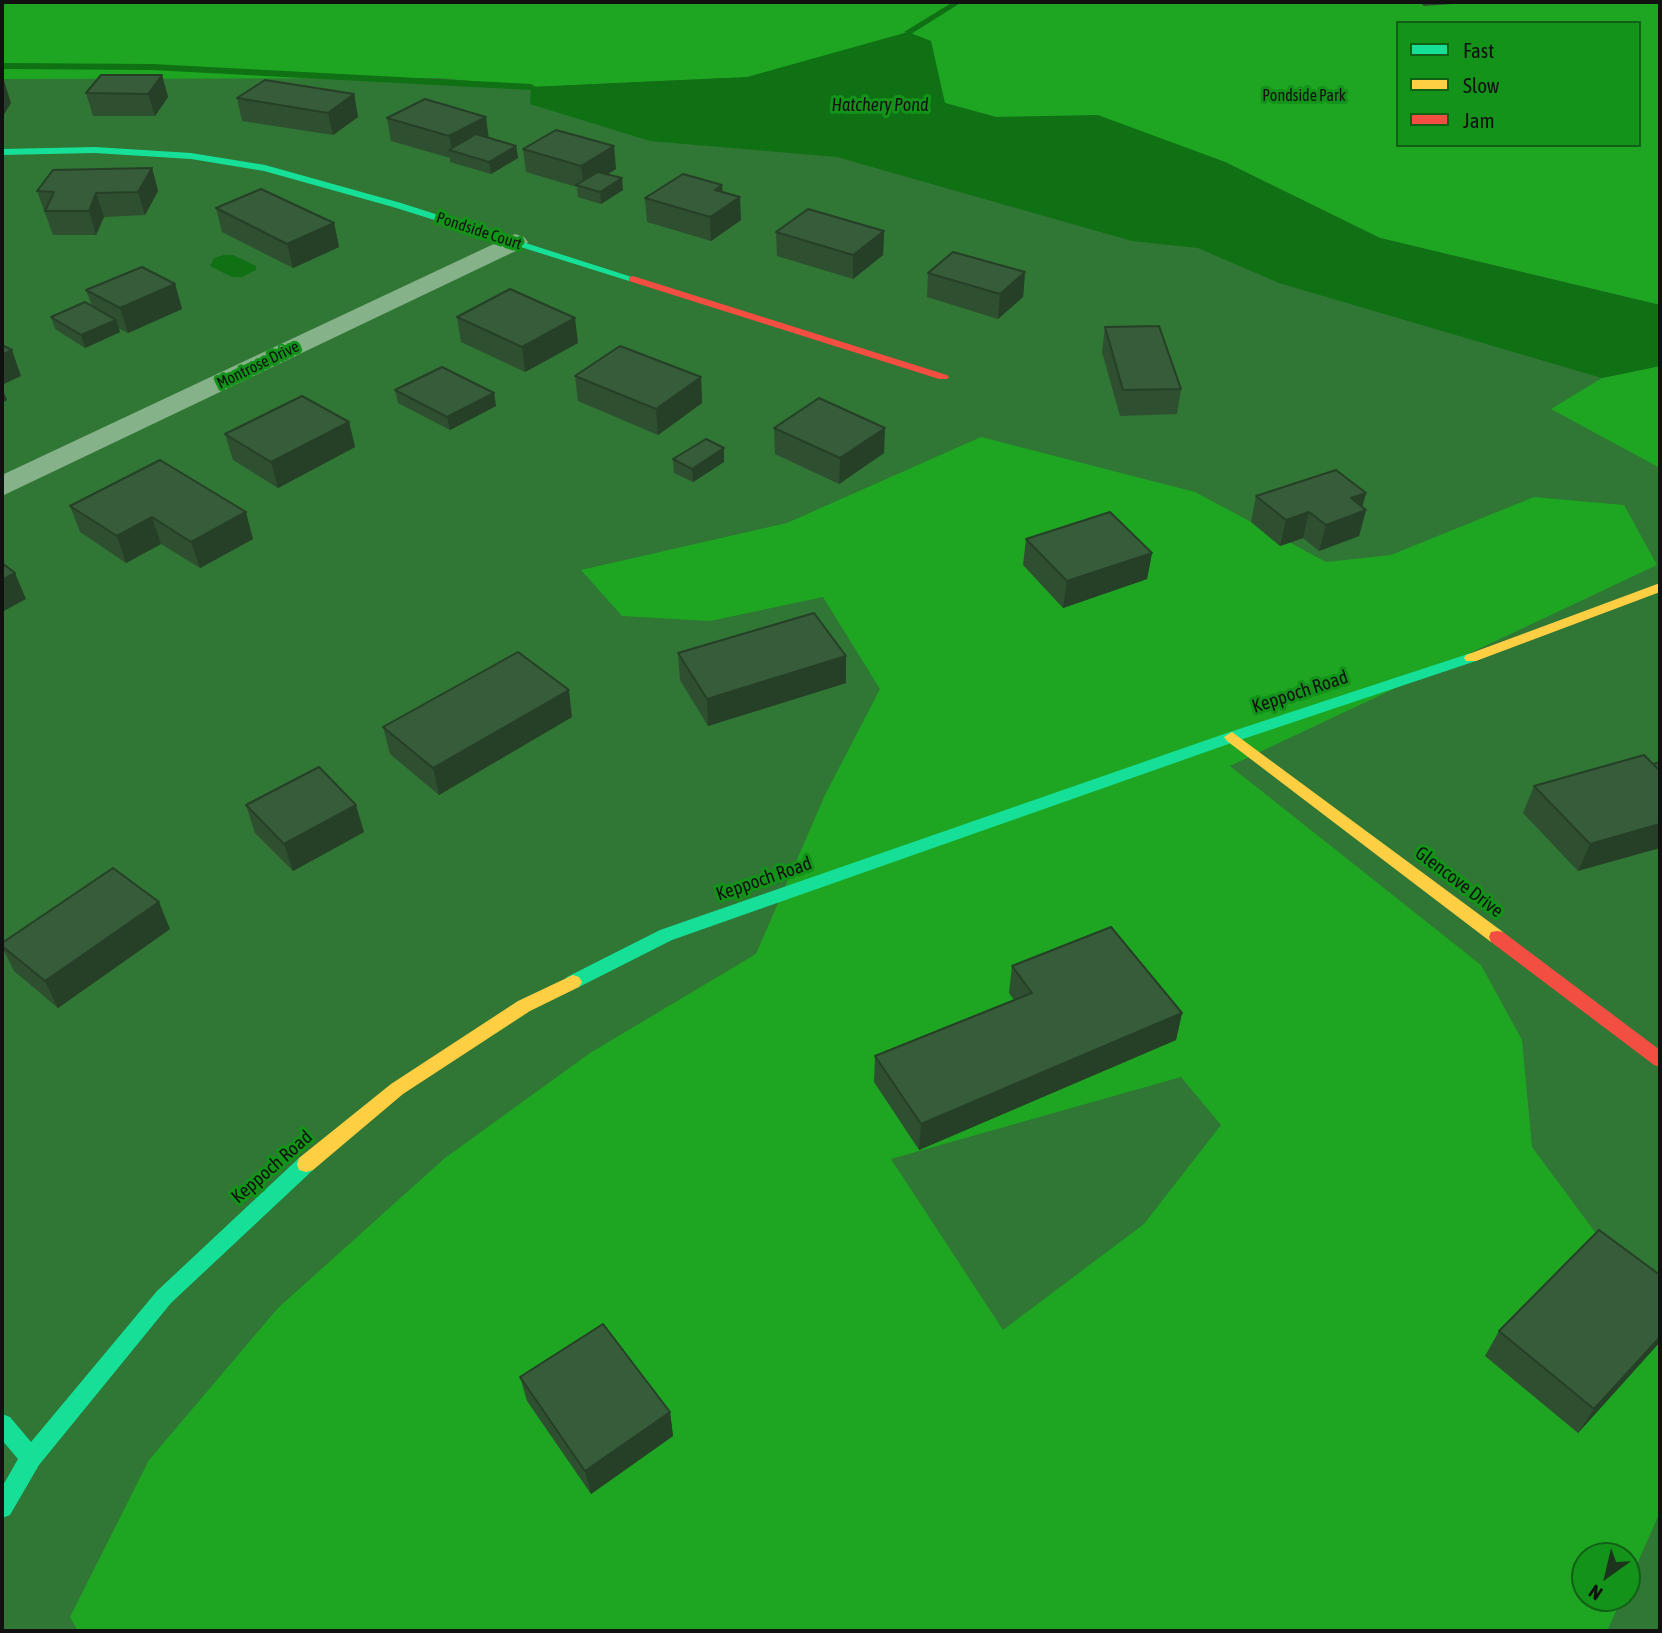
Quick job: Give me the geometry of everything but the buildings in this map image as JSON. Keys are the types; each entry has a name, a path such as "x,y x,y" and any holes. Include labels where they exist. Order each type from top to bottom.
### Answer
{"street":[{"name":"Pondside Court","path":"2,152 95,150 191,156 265,168 515,242 943,377"},
{"name":"Montrose Drive","path":"2,487 515,242"},
{"name":"Keppoch Road","path":"2,1507 31,1458 164,1297 281,1184 397,1089 524,1006 666,935 1232,737 1490,652 1660,587"},
{"name":"Glencove Drive","path":"1232,737 1660,1060"},
{"path":"2,1424 31,1458"}],"green space":[{"name":"Pondside Park","path":"2,2 1660,2 1660,305 1380,238 1225,162 1098,116 996,117 944,103 931,42 838,78 728,78 531,87 440,78 2,79"},
{"path":"1660,366 1660,468 1551,409 1602,378"},
{"path":"981,437 1195,492 1326,562 1391,555 1534,497 1624,505 1657,565 1230,766 1481,965 1522,1040 1532,1147 1660,1320 1660,1512 1641,1555 1641,1542 1571,1542 1571,1612 1616,1612 1607,1631 78,1631 70,1617 149,1460 278,1308 445,1158 590,1053 756,954 825,795 880,689 823,597 710,621 622,616 581,570 787,523","holes":["1181,1077 1221,1125 1144,1224 1003,1330 891,1159"]}],"water":[{"name":"Hatchery Pond","path":"908,32 931,41 945,103 996,117 1098,115 1225,162 1380,238 1660,305 1660,366 1602,378 1279,283 1198,248 1132,241 837,157 650,141 530,104 531,87 747,77"},
{"path":"233,255 256,266 256,270 242,277 232,277 210,266 214,258"}],"waterway":[{"path":"908,32 958,2"},
{"path":"2,66 152,67 531,87"}],"traffic: fast":[{"path":"2,152 95,150 191,156 265,168 397,205 633,279"},
{"path":"573,982 666,935 1232,737 1471,658"},
{"path":"2,1507 31,1458 164,1297 306,1164"},
{"path":"2,1424 31,1458"}],"traffic: slow":[{"path":"1471,658 1660,587"},
{"path":"1232,737 1497,937"},
{"path":"306,1164 397,1089 524,1006 573,982"}],"traffic: jam":[{"path":"633,279 943,377"},
{"path":"1497,937 1660,1060"}]}
